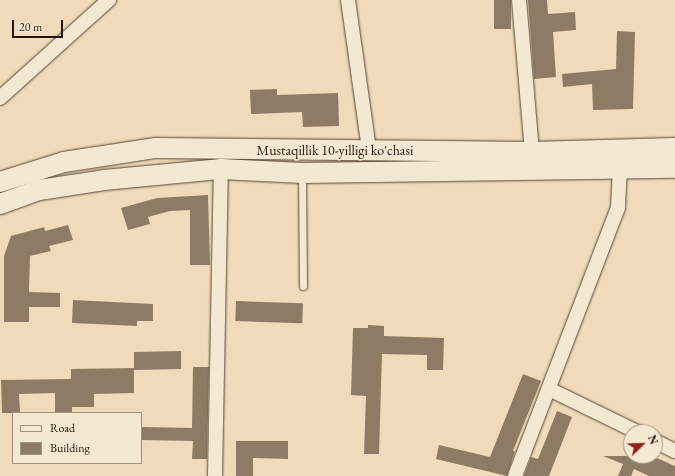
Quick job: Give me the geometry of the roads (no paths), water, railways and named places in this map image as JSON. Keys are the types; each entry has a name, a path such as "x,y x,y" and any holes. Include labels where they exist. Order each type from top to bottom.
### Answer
{"main road":[{"name":"Mustaqillik 10-yilligi ko'chasi","path":"0,182 64,162 156,148 225,150 368,149 532,152 675,148"},
{"name":"Mustaqillik 10-yilligi ko'chasi","path":"0,204 39,190 104,180 221,169 302,174 620,167 675,168"}],"street":[{"path":"0,98 109,0"},
{"path":"348,0 368,149"},
{"path":"519,0 532,152"},
{"path":"515,476 618,207 620,167"},
{"path":"215,476 221,169"},
{"path":"549,390 623,425"},
{"path":"663,445 675,450"}],"lane":[{"path":"302,174 303,286"}]}
